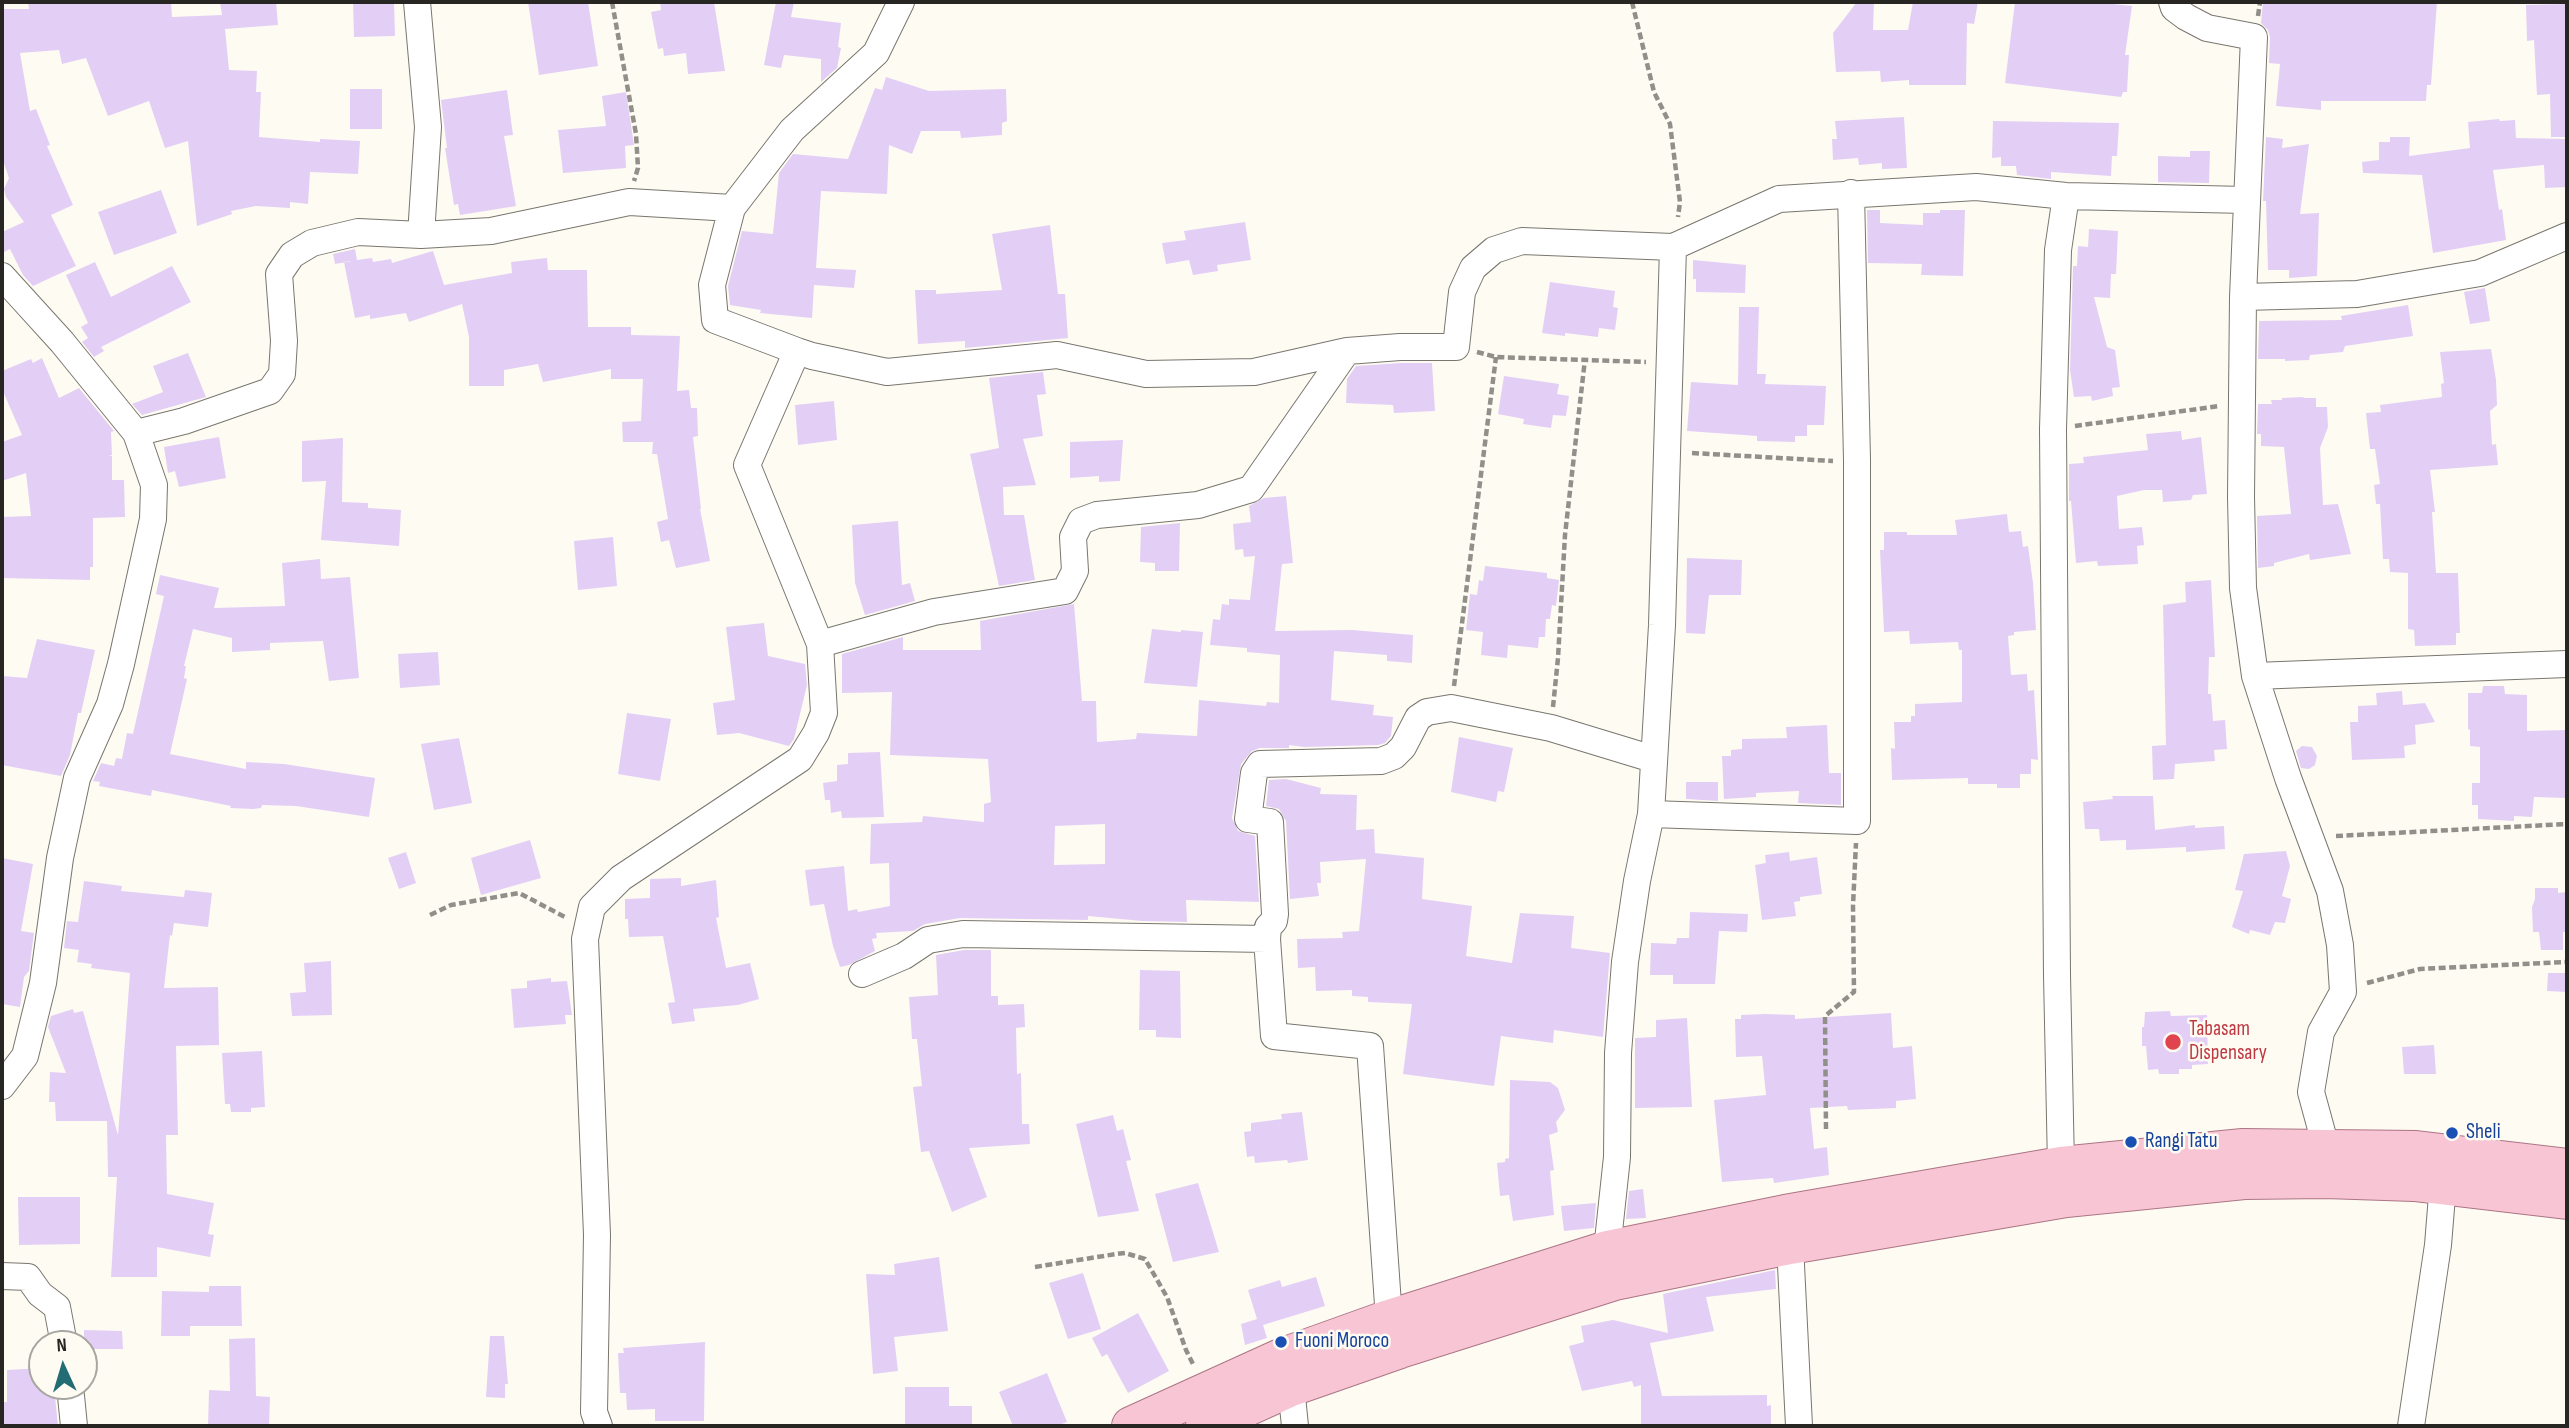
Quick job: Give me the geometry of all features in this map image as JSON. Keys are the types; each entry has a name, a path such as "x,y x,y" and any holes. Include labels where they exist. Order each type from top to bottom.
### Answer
{"main road":[{"path":"1131,1426 1283,1357 1607,1250 1785,1214 2061,1166 2243,1148 2326,1147 2445,1169 2567,1200"},
{"path":"1205,1426 1291,1388 1400,1349 1615,1280 1790,1245 2066,1198 2244,1180 2414,1182 2445,1169 2567,1168"}],"street":[{"path":"416,2 428,127 421,235"},
{"path":"901,2 876,53 792,130 732,208 712,285 715,320 812,356 887,372 1057,355 1146,374 1254,372 1347,351 1456,347 1462,292 1473,268 1493,250 1522,241 1673,247 1779,199 1851,193 1976,187 2066,196 2246,200"},
{"path":"2172,2 2174,8 2186,18 2207,28 2253,37 2243,297 2241,497 2244,588 2255,676 2288,778 2330,891 2340,945 2343,992 2321,1032 2311,1092 2326,1147"},
{"path":"1651,814 1857,821 1857,460 1851,193"},
{"path":"2061,1166 2053,429 2058,250 2066,196"},
{"path":"136,433 184,421 270,391 282,374 284,341 279,274 292,255 312,243 358,232 421,235 491,231 629,202 732,208"},
{"path":"2243,297 2357,294 2480,273 2567,236"},
{"path":"1607,1250 1617,1157 1618,1053 1625,962 1637,881 1651,814 1662,625 1673,247"},
{"path":"2,276 62,342 136,433 154,485 151,532 110,704 77,778 60,859 43,983 25,1056 2,1086"},
{"path":"599,1426 594,1412 597,1235 585,939 592,907 621,878 800,759 816,733 824,713 820,644 747,465 797,351"},
{"path":"820,644 934,611 1065,591 1075,571 1073,537 1081,521 1097,515 1198,505 1251,489 1347,351"},
{"path":"2255,676 2567,664"},
{"path":"1389,1320 1370,1046 1274,1036 1267,939 1268,927 1274,921 1275,914 1270,822 1248,818 1254,774 1260,764 1381,761 1394,756 1403,747 1418,718 1427,712 1451,708 1550,728 1653,759"},
{"path":"862,974 904,956 928,940 963,934 1267,939"},
{"path":"2411,1426 2438,1245 2445,1169"},
{"path":"1790,1245 1799,1426"},
{"path":"2,1276 28,1277 40,1294 57,1307 61,1330"},
{"path":"1291,1388 1295,1426"},
{"path":"71,1400 74,1426"}],"path":[{"path":"612,2 636,134 638,168 629,202"},
{"path":"1632,2 1654,92 1670,124 1680,202 1673,247"},
{"path":"1456,347 1496,357 1669,364"},
{"path":"1451,708 1496,357"},
{"path":"1550,728 1558,658 1565,535 1585,359"},
{"path":"2053,429 2243,404"},
{"path":"1666,452 1829,461 1857,460"},
{"path":"1826,1129 1825,1016 1854,992 1853,906 1857,821"},
{"path":"2310,837 2567,824"},
{"path":"430,915 451,905 519,893 571,920 585,939"},
{"path":"2343,992 2382,978 2420,969 2567,962"},
{"path":"1035,1267 1125,1253 1146,1259 1167,1297 1186,1350 1202,1380 1221,1384"}],"building":[{"path":"28,2 171,2 172,17 222,15 220,2 276,2 278,25 225,29 229,70 257,71 256,92 261,92 259,137 320,142 320,139 360,141 358,174 310,172 308,204 290,202 290,208 256,206 231,211 232,214 197,226 188,141 165,148 149,101 108,116 86,58 62,64 59,50 20,53 30,111 36,109 50,145 47,146 73,205 51,215 76,266 33,286 23,275 10,249 2,253 2,232 24,222 6,197 4,189 9,178 2,158 2,9 29,9"},
{"path":"353,2 394,2 395,36 354,37"},
{"path":"528,2 588,2 598,66 539,75"},
{"path":"660,2 714,2 725,71 688,74 686,53 664,56 663,48 658,49 651,12 661,10"},
{"path":"776,2 794,2 791,17 841,23 838,47 841,48 837,68 821,82 821,59 784,55 781,68 764,65"},
{"path":"1857,2 1874,2 1873,30 1908,30 1913,2 1978,2 1974,24 1967,23 1966,85 1909,85 1909,80 1881,82 1880,71 1836,72 1833,33"},
{"path":"2015,2 2094,2 2132,6 2125,55 2129,55 2127,92 2123,92 2121,97 2005,83"},
{"path":"2263,2 2437,2 2431,85 2427,85 2426,101 2321,101 2321,110 2276,106 2280,64 2269,63 2270,37 2268,30 2261,23"},
{"path":"2567,4 2567,137 2551,137 2550,94 2537,95 2534,40 2527,41 2526,5"},
{"path":"886,77 929,91 1006,89 1007,121 1002,123 1002,135 961,138 960,131 921,131 912,154 889,145 887,194 821,191 816,268 856,270 854,288 814,285 812,318 760,313 761,310 730,305 728,286 742,231 773,234 779,173 793,154 848,159 875,88 882,90"},
{"path":"350,89 382,89 382,129 350,129"},
{"path":"507,90 513,135 504,136 516,206 460,215 458,204 454,205 441,100"},
{"path":"626,92 634,145 625,146 626,168 563,173 558,130 606,126 602,96"},
{"path":"1904,117 1907,168 1882,169 1882,163 1859,165 1858,158 1833,160 1832,139 1837,139 1835,121"},
{"path":"2515,120 2516,138 2567,139 2567,187 2545,188 2544,165 2493,170 2506,240 2433,253 2422,175 2363,173 2362,162 2379,160 2379,142 2390,142 2390,137 2410,137 2409,156 2470,148 2468,122"},
{"path":"1993,121 2119,123 2117,156 2112,156 2111,176 2051,172 2051,179 2017,175 2016,166 2001,166 2001,157 1992,158"},
{"path":"2266,137 2283,139 2282,148 2309,144 2300,214 2319,213 2317,276 2289,278 2289,270 2268,270 2266,201 2263,201"},
{"path":"2190,151 2210,151 2209,183 2158,182 2158,156 2190,157"},
{"path":"161,190 177,233 114,255 98,212"},
{"path":"1867,210 1880,210 1880,223 1923,225 1923,213 1965,210 1963,276 1921,275 1922,264 1868,263"},
{"path":"1245,222 1251,260 1217,265 1218,271 1193,275 1189,260 1166,264 1162,243 1186,240 1184,231"},
{"path":"1050,225 1058,294 1065,294 1068,338 965,348 965,341 918,344 915,290 936,290 936,294 1002,290 992,234"},
{"path":"2089,229 2118,231 2116,274 2111,274 2110,298 2094,297 2107,347 2115,350 2120,387 2112,388 2113,396 2092,401 2091,396 2074,397 2070,370 2073,266 2077,266 2078,246 2088,247"},
{"path":"355,249 357,260 372,258 373,262 391,259 392,263 433,251 444,285 512,273 511,262 547,258 548,270 587,270 588,327 631,327 631,335 680,336 677,391 689,390 691,408 697,408 698,436 693,437 700,509 710,561 676,568 669,540 661,542 657,522 668,519 657,454 652,454 653,442 623,442 622,422 641,421 643,379 611,379 611,369 543,382 538,364 504,370 504,386 469,386 469,337 462,304 409,322 406,313 370,319 370,315 355,318 344,262 335,264 333,254"},
{"path":"1693,260 1746,265 1745,293 1696,292"},
{"path":"95,262 111,297 172,266 191,302 101,347 104,351 94,357 82,342 88,338 81,327 88,323 66,275"},
{"path":"1550,282 1615,291 1613,307 1618,308 1615,330 1599,328 1598,337 1542,333"},
{"path":"2485,288 2490,321 2470,324 2464,292"},
{"path":"2408,305 2413,336 2345,346 2343,352 2310,355 2309,360 2258,359 2259,321 2342,320 2341,316"},
{"path":"1739,307 1759,307 1757,374 1766,374 1765,384 1826,386 1824,425 1807,425 1807,436 1795,436 1795,442 1757,441 1757,436 1687,431 1691,382 1738,385"},
{"path":"2491,349 2497,405 2490,411 2492,445 2496,444 2498,465 2430,470 2435,512 2432,512 2436,573 2458,573 2460,633 2456,633 2456,645 2415,646 2414,630 2408,629 2408,573 2390,572 2389,559 2383,559 2380,504 2376,504 2374,485 2380,484 2375,449 2370,449 2366,413 2381,412 2380,405 2442,397 2441,384 2444,383 2440,352"},
{"path":"188,353 206,397 142,415 132,404 163,392 153,366"},
{"path":"42,358 59,398 79,388 114,431 111,432 112,455 109,456 112,456 112,480 124,480 125,517 93,518 93,567 90,567 90,580 2,578 2,517 31,516 26,473 2,481 2,442 22,435 2,389 2,371 31,359 33,363"},
{"path":"1432,363 1435,411 1394,413 1393,405 1346,403 1347,379 1356,366"},
{"path":"1043,372 1046,394 1037,395 1043,436 1023,439 1036,485 1003,487 1004,515 1024,515 1035,580 999,586 970,454 999,448 989,378"},
{"path":"1504,376 1559,384 1557,394 1569,396 1566,416 1553,415 1551,428 1523,424 1524,419 1498,414"},
{"path":"2282,398 2316,398 2316,407 2327,407 2328,427 2320,448 2323,505 2338,504 2351,554 2310,560 2309,554 2274,563 2274,566 2258,568 2257,516 2291,514 2284,447 2261,446 2261,434 2257,434 2258,404 2272,404 2271,400"},
{"path":"834,401 837,440 798,445 795,405"},
{"path":"2181,431 2182,440 2201,437 2207,494 2193,495 2191,500 2163,502 2162,490 2144,490 2117,496 2119,529 2142,527 2144,545 2137,546 2138,564 2098,566 2097,561 2076,563 2069,501 2069,464 2084,463 2083,457 2148,450 2146,434"},
{"path":"219,437 226,478 179,487 175,471 168,473 164,447"},
{"path":"343,438 342,502 368,503 368,508 401,510 399,546 321,540 326,481 302,482 302,441"},
{"path":"1123,440 1120,481 1099,482 1099,476 1070,478 1070,442"},
{"path":"1286,496 1293,563 1282,564 1275,631 1352,630 1413,635 1412,663 1387,661 1387,655 1334,651 1331,700 1374,705 1373,715 1393,717 1391,736 1385,743 1260,748 1252,751 1241,764 1232,818 1238,831 1255,836 1259,902 1186,900 1187,922 1088,916 1088,920 960,918 925,924 913,931 876,933 877,938 872,939 875,951 840,967 824,904 810,906 805,870 844,866 848,911 857,909 858,912 890,906 889,863 870,864 871,824 922,822 923,816 984,822 984,804 991,802 988,759 890,755 892,692 842,693 842,654 903,637 903,650 981,650 980,621 1074,604 1082,701 1096,701 1097,742 1136,739 1137,733 1197,736 1199,700 1266,706 1267,702 1279,703 1280,655 1247,652 1247,648 1210,645 1213,619 1220,620 1222,604 1229,605 1229,599 1250,600 1255,556 1244,557 1243,549 1235,550 1233,524 1251,522 1249,506 1264,498","holes":["1105,824 1105,864 1054,865 1055,826"]},
{"path":"2007,514 2009,532 2021,531 2023,547 2028,546 2033,583 2036,630 2014,632 2014,635 2008,636 2011,675 2027,674 2028,691 2034,690 2038,760 2031,759 2031,774 2020,774 2020,788 1997,788 1997,784 1968,784 1968,778 1892,780 1891,748 1895,749 1894,722 1911,722 1911,716 1915,716 1915,704 1962,702 1962,650 1959,650 1958,642 1910,644 1909,631 1884,632 1880,550 1884,550 1884,532 1957,535 1955,520"},
{"path":"898,521 902,585 910,583 915,601 865,615 855,583 852,525"},
{"path":"1180,523 1179,571 1155,571 1155,563 1140,562 1141,527"},
{"path":"613,537 617,586 578,590 574,541"},
{"path":"1687,558 1742,560 1741,595 1709,595 1705,634 1686,633"},
{"path":"320,559 321,579 350,577 359,678 329,681 323,641 270,643 270,650 232,652 232,638 193,629 184,666 184,678 187,679 170,754 246,769 246,762 284,764 375,778 369,817 296,806 230,808 231,806 152,790 151,796 99,786 100,782 93,781 101,763 114,766 116,758 122,759 127,733 133,734 164,596 156,594 160,575 219,588 214,608 285,606 282,563"},
{"path":"1485,566 1547,573 1547,578 1559,580 1556,606 1552,605 1550,619 1546,619 1545,637 1539,637 1538,648 1508,645 1507,658 1481,655 1483,632 1466,630 1470,594 1477,595"},
{"path":"2211,580 2215,657 2209,657 2208,694 2211,694 2213,721 2225,720 2227,749 2214,750 2215,761 2175,764 2174,779 2153,780 2152,746 2166,745 2163,605 2186,602 2185,582"},
{"path":"764,623 768,656 805,664 807,685 794,739 789,746 739,733 717,735 713,703 735,700 726,627"},
{"path":"1152,629 1203,632 1197,687 1144,683"},
{"path":"37,639 95,650 70,755 61,776 2,765 2,676 27,678"},
{"path":"438,652 440,685 400,688 398,654"},
{"path":"2483,686 2504,686 2505,694 2527,695 2527,731 2567,730 2567,798 2534,797 2532,817 2514,816 2514,821 2478,819 2478,805 2472,805 2472,783 2480,783 2480,747 2470,746 2468,693 2482,693"},
{"path":"2402,691 2403,705 2425,703 2435,722 2415,725 2416,744 2404,746 2405,758 2352,760 2350,722 2358,722 2358,706 2377,705 2376,693"},
{"path":"627,713 671,719 660,781 618,774"},
{"path":"1827,725 1829,773 1841,773 1841,805 1798,803 1799,791 1756,793 1756,797 1724,799 1722,756 1731,756 1731,750 1742,749 1742,739 1787,738 1786,727"},
{"path":"1459,737 1513,748 1504,792 1498,791 1496,802 1451,792"},
{"path":"459,738 472,803 434,810 421,744"},
{"path":"2302,746 2312,747 2317,756 2315,765 2309,769 2301,768 2296,751"},
{"path":"880,752 884,817 842,818 841,811 831,813 830,800 825,800 823,783 837,781 837,765 848,764 848,753"},
{"path":"1286,779 1321,788 1320,794 1357,795 1356,830 1374,829 1375,853 1424,858 1422,899 1472,906 1466,956 1512,963 1520,913 1574,916 1571,948 1610,953 1603,1037 1554,1030 1553,1043 1501,1036 1494,1086 1403,1074 1412,1004 1368,1002 1368,997 1352,996 1352,990 1316,991 1315,967 1298,968 1297,939 1343,938 1342,932 1359,931 1366,859 1320,862 1321,883 1317,883 1319,896 1290,899 1286,821 1279,809 1266,806 1269,780"},
{"path":"1686,782 1718,782 1718,801 1686,799"},
{"path":"2112,796 2153,796 2155,830 2195,825 2195,828 2224,826 2225,849 2186,852 2186,847 2126,850 2126,840 2100,841 2099,829 2085,829 2083,802 2113,799"},
{"path":"530,840 541,878 481,895 471,858"},
{"path":"2286,851 2290,866 2282,896 2291,899 2285,923 2275,922 2270,935 2250,930 2249,934 2232,927 2243,891 2235,890 2244,854"},
{"path":"406,852 416,883 399,889 388,858"},
{"path":"1789,852 1790,861 1817,857 1822,894 1800,897 1800,901 1794,902 1796,916 1762,920 1755,865 1766,863 1765,855"},
{"path":"2,858 33,864 21,931 34,933 29,971 24,977 20,1007 2,1004"},
{"path":"681,878 681,886 716,880 719,917 716,918 726,968 750,963 759,999 738,1005 693,1009 695,1021 672,1024 668,1003 675,1002 663,936 629,937 625,899 650,898 650,879"},
{"path":"84,881 122,886 121,891 184,897 185,890 212,893 208,927 174,923 172,936 170,935 164,988 218,987 219,1045 176,1046 178,1135 166,1135 167,1194 214,1203 208,1234 214,1235 210,1257 157,1247 157,1277 111,1277 117,1177 108,1177 107,1121 56,1121 55,1102 49,1102 50,1072 66,1073 48,1027 51,1016 73,1009 74,1013 83,1011 118,1135 130,973 91,968 92,964 77,962 79,950 64,948 67,921 78,922"},
{"path":"2535,888 2558,888 2558,893 2567,892 2567,932 2563,932 2563,950 2541,950 2539,932 2533,932 2532,907"},
{"path":"1690,912 1748,914 1747,932 1719,931 1715,984 1673,984 1673,975 1650,975 1651,943 1676,944 1677,938 1689,938"},
{"path":"964,950 991,950 991,996 998,996 998,1005 1024,1004 1025,1027 1016,1028 1017,1074 1021,1073 1022,1124 1029,1124 1030,1144 969,1148 987,1197 952,1212 929,1151 921,1152 913,1087 922,1086 917,1039 912,1039 909,997 938,995 936,955"},
{"path":"331,961 332,1015 292,1016 290,993 306,992 304,963"},
{"path":"1140,970 1180,971 1181,1038 1156,1037 1156,1030 1139,1030"},
{"path":"2548,973 2567,973 2567,992 2547,991"},
{"path":"551,978 551,982 567,981 572,1015 565,1015 566,1024 514,1028 511,989 527,988 527,981"},
{"path":"2170,1011 2171,1016 2207,1015 2208,1064 2192,1065 2192,1069 2179,1069 2179,1074 2159,1074 2158,1069 2148,1070 2146,1046 2142,1046 2145,1012"},
{"path":"1891,1013 1893,1048 1912,1046 1916,1099 1896,1101 1896,1108 1810,1108 1814,1149 1827,1147 1829,1175 1774,1183 1773,1178 1722,1182 1714,1100 1766,1095 1762,1056 1736,1057 1735,1019 1741,1019 1741,1015 1765,1014 1795,1015 1795,1019"},
{"path":"1687,1018 1692,1107 1635,1108 1635,1038 1656,1037 1656,1020"},
{"path":"2434,1045 2436,1074 2404,1074 2402,1047"},
{"path":"262,1051 265,1107 251,1108 251,1112 231,1112 230,1104 225,1104 222,1053"},
{"path":"1510,1080 1550,1082 1558,1088 1565,1110 1556,1122 1558,1132 1549,1135 1554,1170 1550,1171 1554,1215 1513,1221 1509,1195 1500,1196 1497,1163 1505,1162 1505,1159 1509,1158"},
{"path":"1302,1112 1308,1160 1255,1163 1254,1156 1247,1157 1244,1132 1251,1131 1251,1123 1282,1119 1281,1114"},
{"path":"1113,1115 1117,1131 1123,1129 1131,1160 1126,1161 1139,1211 1098,1217 1076,1124"},
{"path":"1198,1183 1219,1252 1173,1262 1155,1194"},
{"path":"1643,1189 1646,1218 1626,1219 1629,1191"},
{"path":"18,1197 80,1197 80,1244 19,1245"},
{"path":"1596,1203 1594,1228 1564,1231 1561,1206"},
{"path":"939,1257 948,1331 894,1337 898,1371 873,1374 866,1274 895,1275 894,1264"},
{"path":"1775,1270 1776,1289 1706,1297 1714,1331 1650,1343 1662,1396 1767,1395 1767,1406 1771,1405 1771,1426 1641,1426 1641,1385 1634,1387 1632,1381 1582,1391 1569,1346 1584,1342 1581,1326 1613,1320 1668,1333 1663,1294"},
{"path":"1083,1273 1101,1329 1068,1339 1049,1283"},
{"path":"1316,1277 1325,1306 1263,1325 1267,1338 1245,1345 1241,1324 1257,1319 1248,1290 1280,1280 1282,1287"},
{"path":"209,1286 241,1286 242,1326 190,1326 190,1336 161,1336 162,1291 209,1292"},
{"path":"1138,1313 1169,1371 1128,1393 1107,1354 1102,1357 1092,1338"},
{"path":"98,1330 122,1331 123,1349 98,1349"},
{"path":"490,1336 504,1336 508,1384 505,1384 505,1398 486,1397"},
{"path":"255,1338 256,1396 270,1397 269,1426 208,1426 209,1390 230,1391 229,1339"},
{"path":"705,1342 704,1421 655,1421 655,1409 627,1410 626,1393 620,1393 618,1353 624,1353 623,1348"},
{"path":"28,1369 28,1400 55,1400 58,1426 2,1426 2,1402 7,1402 7,1370"},
{"path":"1047,1373 1067,1422 1056,1426 1013,1426 999,1392"},
{"path":"905,1387 949,1387 949,1406 972,1406 972,1426 905,1426"}],"place":[{"name":"Tabasam Dispensary","path":"2173,1042"},
{"name":"Sheli","path":"2452,1133"},
{"name":"Rangi Tatu","path":"2131,1142"},
{"name":"Fuoni Moroco","path":"1281,1342"}]}
